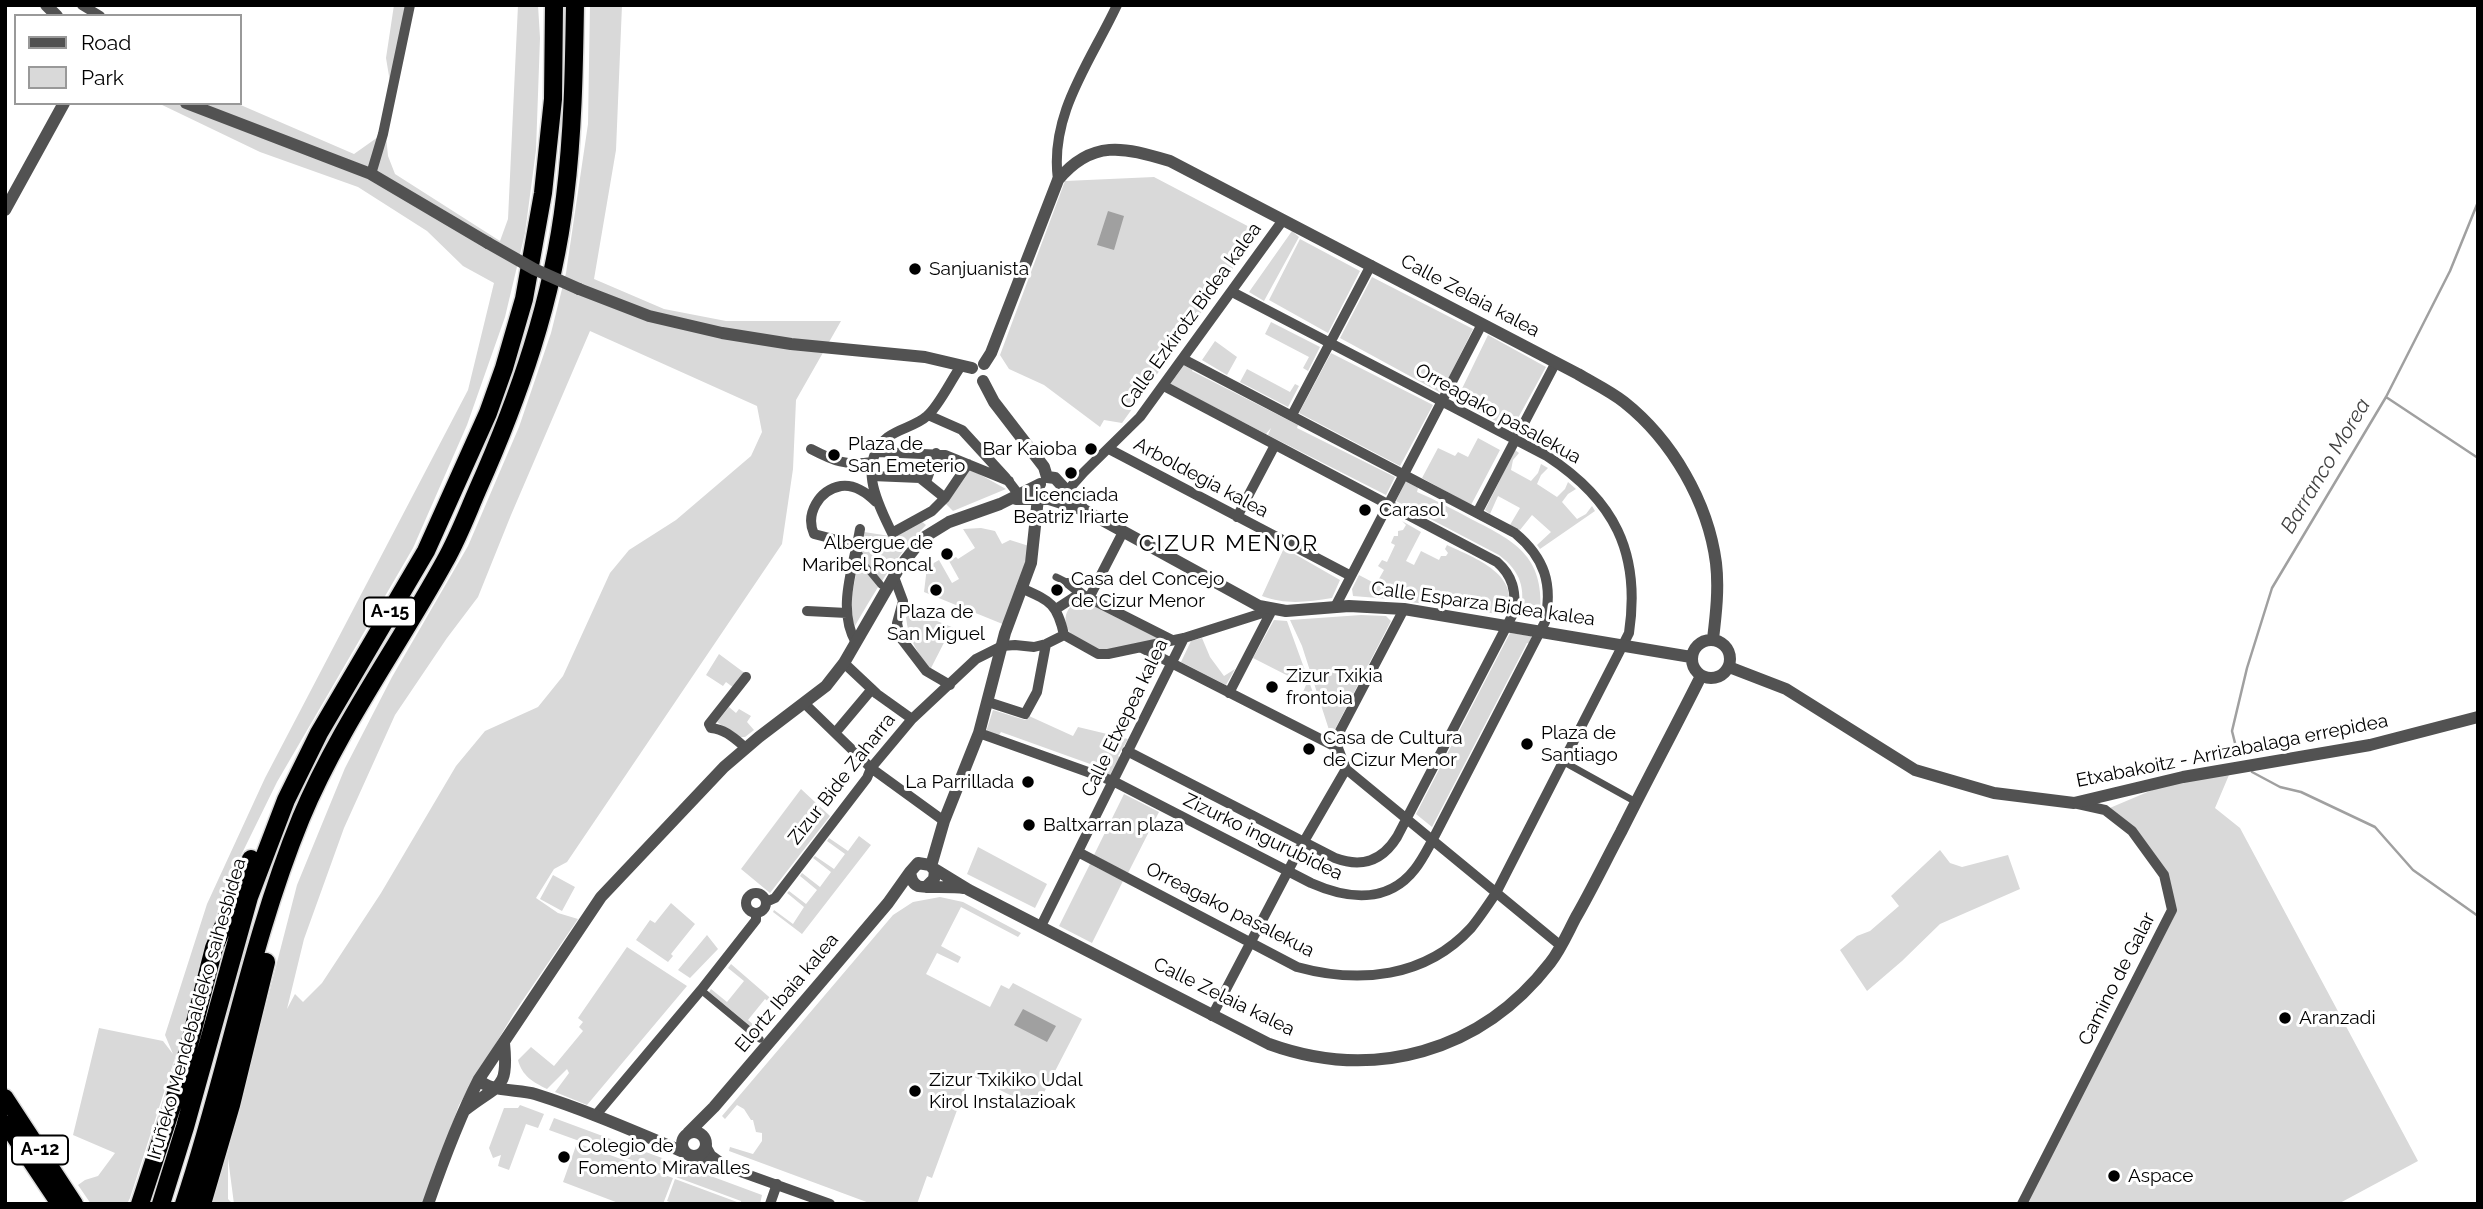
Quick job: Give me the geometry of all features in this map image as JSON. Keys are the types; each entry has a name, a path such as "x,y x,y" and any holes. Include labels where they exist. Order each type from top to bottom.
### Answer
{"highway":[{"name":"Iruñeko Mendebaldeko saihesbidea","path":"161,1204 249,897 286,800 318,733 426,551 488,413 504,368 524,299 543,194 553,99 554,5"},
{"name":"A-15","path":"184,1204 274,890 302,816 340,739 447,558 502,435 527,367 545,306 565,197 573,99 575,5"},
{"path":"140,1203 178,1088 214,948 261,833 318,733"},
{"path":"202,1204 231,1105 279,903 340,739"},
{"name":"A-12","path":"5,1097 75,1204"},
{"name":"A-12","path":"5,1123 59,1204"}],"street":[{"path":"371,174 383,134 410,5"},
{"path":"968,464 945,498 932,511 892,533 878,503 872,462 888,437 928,415 972,366 991,353 1058,180 1057,145 1067,103 1117,5"},
{"path":"5,210 63,105"},
{"path":"191,105 371,174 534,269 649,316 722,333 791,344 925,357 972,366"},
{"name":"Calle Zelaia kalea","path":"1058,180 1072,164 1087,155 1105,150 1147,154 1170,161 1371,265 1624,402 1655,432 1675,459 1702,511 1716,563 1713,639"},
{"name":"Calle Ezkirotz Bidea kalea","path":"1063,488 1109,449 1140,417 1283,220"},
{"path":"1292,415 1371,265"},
{"name":"Orreagako pasalekua","path":"1079,852 1297,967 1318,973 1356,977 1393,973 1430,959 1471,928 1496,893 1629,633 1633,611 1632,580 1621,537 1602,503 1574,474 1546,456 1236,294"},
{"path":"1335,607 1482,324"},
{"name":"Zizurko ingurubidea","path":"979,733 1113,781 1337,894 1373,895 1405,880 1433,841 1542,631 1549,587 1537,557 1528,544 1515,533 1183,359"},
{"path":"1477,513 1555,364"},
{"path":"972,366 974,379 983,381 994,402 1044,467 1040,493 1044,498"},
{"name":"Zizurko ingurubidea","path":"1128,751 1347,863 1367,862 1389,849 1406,820 1508,625 1514,612 1516,597 1510,575 1497,562 1164,386"},
{"path":"928,415 962,430 1019,495"},
{"path":"1237,517 1275,445"},
{"path":"811,449 835,462 872,462"},
{"name":"Arboldegia kalea","path":"1109,449 1350,576"},
{"path":"877,452 936,453 1009,481"},
{"path":"926,482 936,453"},
{"path":"872,476 920,478 945,498"},
{"path":"428,1204 462,1112 479,1079 601,897 724,767 826,686 845,663 894,577 923,538 949,522 1006,501 1043,480 1055,478 1063,488 1044,498 1006,501"},
{"path":"878,503 865,492 850,486 830,490 816,502 811,528 814,534 849,542 857,548 862,562 881,585"},
{"name":"Calle Esparza Bidea kalea","path":"1063,488 1084,510"},
{"path":"1044,498 1031,563 1002,646 1034,647 1064,635"},
{"name":"Calle Esparza Bidea kalea","path":"1044,498 1084,510 1259,606 1272,610 1371,606 1404,609 1691,657"},
{"path":"932,511 949,522"},
{"path":"856,643 849,632 847,593 860,529"},
{"path":"1086,597 1123,532"},
{"path":"894,577 903,601 897,623 900,637 926,671 950,684"},
{"path":"1056,577 1086,597 1171,640"},
{"path":"1021,588 1041,597 1056,609 1064,635 1098,654 1142,648 1184,638 1272,610"},
{"path":"1056,609 1076,596 1086,597"},
{"path":"1404,609 1340,731 1338,748 1346,769 1561,946"},
{"path":"1229,693 1272,610"},
{"path":"807,611 847,613"},
{"name":"Calle Etxepea kalea","path":"1041,926 1184,638"},
{"path":"1713,639 1724,643 1730,652 1729,667 1720,676 1710,678 1701,676 1694,669 1691,657 1695,647 1703,640 1713,639"},
{"path":"988,702 1025,714 1037,692 1046,644"},
{"name":"Zizur Bide Zaharra","path":"766,902 775,898 859,788 871,768 912,719 975,659 1002,646"},
{"name":"Elortz Ibaia kalea","path":"932,867 943,825 979,733 1002,646"},
{"path":"1142,648 1338,748"},
{"path":"845,663 872,689 912,719"},
{"name":"Etxabakoitz - Arrizabalaga errepidea","path":"1729,667 1786,689 1915,771 1994,793 2074,803 2183,777 2370,745 2478,717"},
{"name":"Calle Zelaia kalea","path":"932,867 965,888 1269,1044 1299,1053 1352,1061 1391,1058 1437,1046 1481,1025 1508,1006 1534,982 1561,946 1701,676"},
{"path":"746,677 709,724 711,728 728,734 746,748"},
{"path":"835,733 872,689"},
{"path":"804,703 871,768 943,825"},
{"path":"1564,762 1636,802"},
{"path":"1212,1016 1303,842 1346,769"},
{"name":"Camino de Galar","path":"2022,1204 2172,909 2164,875 2132,831 2105,810 2074,803"},
{"name":"Elortz Ibaia kalea","path":"686,1135 714,1107 888,903 943,825"},
{"path":"922,862 932,867 934,879 923,887 913,882 913,869 922,862"},
{"name":"Calle Zelaia kalea","path":"923,887 965,888"},
{"name":"Elortz Ibaia kalea","path":"888,903 923,887"},
{"path":"757,892 763,895 766,902 762,911 756,914 747,909 745,903 747,896 757,892"},
{"path":"595,1116 701,990 756,920 756,914"},
{"path":"701,990 760,1039"},
{"path":"462,1112 501,1083 506,1071 504,1042"},
{"path":"490,1063 506,1071 533,1093 830,1204"},
{"path":"479,1079 486,1087 533,1093"},
{"name":"Elortz Ibaia kalea","path":"705,1142 706,1124 714,1107"},
{"path":"650,1137 674,1140 696,1132 711,1155 728,1167"},
{"path":"686,1135 682,1147 691,1154 703,1152 705,1142"},
{"path":"770,1204 777,1184"}],"green space":[{"path":"394,5 413,5 392,94 386,58"},
{"path":"518,5 538,5 540,38 536,150 525,233 505,317 467,425 413,548 277,782 223,892 175,1058 130,1198 127,1204 91,1204 78,1185 98,1176 115,1153 73,1135 99,1028 163,1041 173,1054 165,1035 207,904 265,778 468,390 494,283 463,266 427,231 358,187 260,152 162,105 241,105 354,154 378,137 384,115 388,156 395,174 500,241 508,219"},
{"path":"590,5 622,5 616,150 594,279 664,309 726,321 841,321 796,400 793,469 782,544 567,862 554,869 536,898 558,913 578,919 514,1013 459,1105 424,1204 234,1204 228,1158 228,1199 233,1204 211,1204 228,1152 297,885 345,768 392,677 468,546 519,427 551,333 566,273 588,124","holes":["590,331 757,406 762,432 751,456 676,520 629,550 610,573 563,676 538,707 485,731 456,766 381,893 322,983 303,1002 295,994 287,1009 304,939 344,828 395,715 478,597"]},
{"path":"1154,177 1259,232 1122,423 1104,420 1100,427 1044,385 1009,369 1000,355 1065,181"},
{"path":"1292,231 1299,237 1264,301 1249,292"},
{"path":"1300,239 1360,271 1328,333 1269,300"},
{"path":"1372,277 1473,329 1441,393 1340,338"},
{"path":"1271,322 1320,347 1308,371 1303,368 1309,357 1265,334"},
{"path":"1488,335 1546,367 1512,429 1456,401"},
{"path":"1215,341 1237,357 1227,375 1202,360"},
{"path":"1331,353 1433,405 1400,466 1299,413"},
{"path":"1185,364 1193,368 1192,371 1298,425 1297,428 1395,477 1386,495 1268,435 1271,428 1266,434 1170,384"},
{"path":"1247,369 1290,392 1295,384 1299,386 1288,407 1240,382"},
{"path":"1478,438 1500,450 1471,505 1422,478 1438,448 1455,456 1458,452 1468,457"},
{"path":"1515,450 1519,453 1513,460 1511,470 1531,481 1541,464 1548,468 1537,484 1557,497 1568,482 1576,489 1562,502 1577,519 1586,514 1592,506 1595,511 1540,549 1537,545 1551,532 1532,515 1520,530 1510,525 1520,508 1498,496 1490,514 1485,510"},
{"path":"970,469 1006,489 953,511 945,503"},
{"path":"1406,481 1418,488 1417,492 1503,536 1525,555 1538,580 1540,617 1520,616 1520,581 1499,555 1396,501"},
{"path":"921,521 926,525 895,562 852,631 852,595 864,532 890,536"},
{"path":"1402,521 1421,532 1406,561 1414,565 1421,551 1439,560 1448,553 1445,549 1447,545 1482,562 1502,579 1508,589 1509,601 1505,615 1396,600 1399,593 1393,592 1390,599 1353,596 1352,589 1359,575 1376,584 1384,570 1378,566 1382,560 1387,562 1395,545 1391,543 1394,536 1398,536 1398,531 1403,530 1406,525"},
{"path":"981,528 995,531 1002,544 1010,540 1029,546 1005,625 924,592 927,567 939,560 952,583 959,579 949,561 956,557 958,559 975,548 963,529"},
{"path":"1284,548 1340,580 1332,598 1288,602 1262,596"},
{"path":"1083,600 1158,636 1158,640 1113,650 1098,649 1082,642 1069,632 1066,615 1072,606"},
{"path":"915,612 959,630 958,634 950,631 930,670 909,632 906,617"},
{"path":"1386,616 1391,621 1333,733 1330,733 1302,646 1290,620"},
{"path":"1274,620 1287,621 1315,698 1303,692 1306,685 1253,658"},
{"path":"1510,633 1531,636 1532,644 1527,643 1432,827 1416,814"},
{"path":"1202,638 1210,657 1224,676 1235,669 1226,685 1181,662 1191,641"},
{"path":"719,654 746,674 734,688 726,682 723,686 706,675"},
{"path":"729,707 736,713 739,709 751,716 747,722 754,730 745,737 738,737 717,722"},
{"path":"993,710 1025,720 1029,716 1073,736 1078,727 1128,739 1118,756 1120,758 1113,774 1106,775 1093,769 1093,765 1001,732 998,737 986,732"},
{"path":"2229,775 2215,808 2240,828 2418,1161 2338,1204 2022,1204 2172,910 2164,875 2132,831 2105,810 2183,777"},
{"path":"801,789 830,816 770,893 741,869"},
{"path":"1124,794 1159,812 1128,873 1094,855"},
{"path":"859,836 871,845 802,934 773,912 774,910 793,924 804,907 787,893 789,891 806,904 817,890 800,876 802,873 820,887 831,872 813,858 815,856 834,869 845,854 827,841 829,838 848,851"},
{"path":"978,847 1047,884 1035,908 967,874"},
{"path":"1940,850 1950,863 1962,867 2008,855 2020,889 1940,924 1867,991 1840,950 1857,936 1870,931 1899,906 1891,896"},
{"path":"1090,864 1123,881 1092,943 1059,926"},
{"path":"553,875 575,887 562,911 540,899"},
{"path":"940,897 963,902 1021,933 1018,937 961,907 941,946 961,957 958,963 937,953 926,974 990,1007 1001,985 1009,989 1013,983 1082,1019 1036,1108 970,1075 932,1178 927,1176 917,1204 872,1204 729,1151 730,1147 753,1154 762,1141 762,1133 756,1132 753,1120 737,1105 725,1119 722,1116 893,915 913,902"},
{"path":"671,903 695,924 671,954 673,956 668,962 636,940 650,920 655,923"},
{"path":"707,935 718,949 690,978 678,970"},
{"path":"627,947 687,986 587,1105 555,1092 569,1073 567,1069 547,1089 533,1081 522,1070 518,1060 531,1047 554,1066 583,1031 579,1027 583,1022 578,1018"},
{"path":"731,964 783,1009 781,1012 765,999 748,1020 763,1033 761,1035 709,992 711,989 727,1002 744,981 728,968"},
{"path":"520,1105 544,1114 538,1128 526,1124 509,1170 498,1166 501,1155 493,1158 489,1148 504,1108 518,1108"},
{"path":"554,1118 762,1195 760,1204 741,1204 741,1201 676,1177 677,1173 663,1168 662,1171 549,1130"},
{"path":"577,1143 673,1178 663,1204 621,1204 563,1182"},
{"path":"675,1179 737,1204 674,1204 667,1201"}],"shaded area":[{"path":"1108,211 1124,216 1114,250 1097,245"},
{"path":"1023,1009 1056,1026 1047,1042 1014,1025"}],"waterway":[{"name":"Barranco Morea","path":"2238,755 2232,731 2247,668 2272,588 2386,397 2450,271 2478,202"},
{"path":"2386,397 2478,458"},
{"path":"2252,772 2280,787 2301,792 2375,827 2413,870 2478,916"}],"place":[{"name":"Sanjuanista","path":"915,269"},
{"name":"Bar Kaioba","path":"1091,449"},
{"name":"Plaza de San Emeterio","path":"834,455"},
{"name":"Licenciada Beatriz Iriarte","path":"1071,473"},
{"name":"Carasol","path":"1365,510"},
{"name":"Albergue de Maribel Roncal","path":"947,554"},
{"name":"Plaza de San Miguel","path":"936,590"},
{"name":"Casa del Concejo de Cizur Menor","path":"1057,590"},
{"name":"Zizur Txikia frontoia","path":"1272,687"},
{"name":"Plaza de Santiago","path":"1527,744"},
{"name":"Casa de Cultura de Cizur Menor","path":"1309,749"},
{"name":"La Parrillada","path":"1028,782"},
{"name":"Baltxarran plaza","path":"1029,825"},
{"name":"Aranzadi","path":"2285,1018"},
{"name":"Zizur Txikiko Udal Kirol Instalazioak","path":"915,1091"},
{"name":"Colegio de Fomento Miravalles","path":"564,1157"},
{"name":"Aspace","path":"2114,1176"}],"district":[{"name":"CIZUR MENOR","path":"1229,544"}]}
